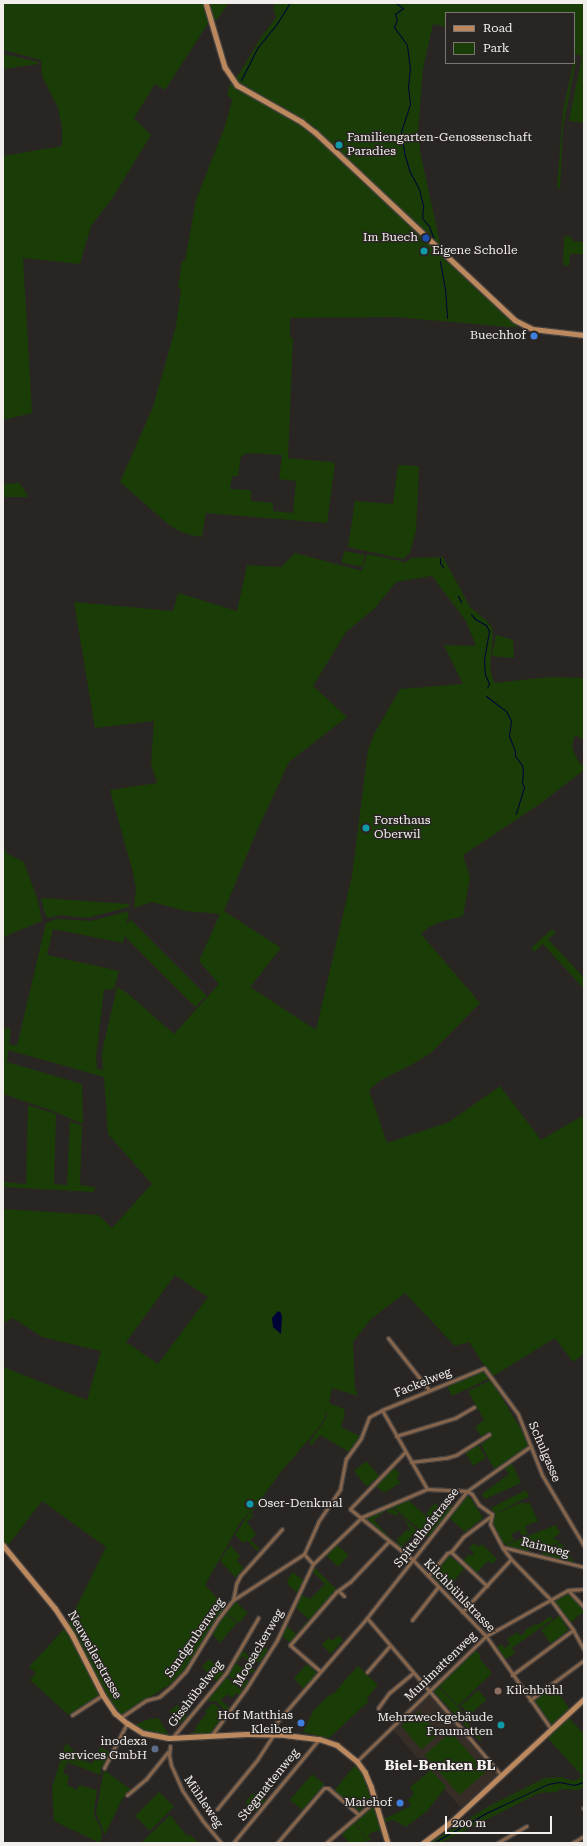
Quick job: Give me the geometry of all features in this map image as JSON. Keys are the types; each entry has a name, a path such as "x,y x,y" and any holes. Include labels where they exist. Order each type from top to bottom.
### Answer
{"street":[{"path":"206,3 225,67 236,85 302,122 315,132 508,314 533,330 584,335"},
{"path":"388,1338 429,1390"},
{"name":"Fackelweg","path":"304,1554 318,1522 340,1489 346,1459 361,1438 369,1417 382,1410 484,1368"},
{"name":"Schulgasse","path":"484,1368 518,1414 548,1488 584,1546"},
{"path":"396,1436 454,1418 474,1407"},
{"path":"382,1410 427,1488"},
{"path":"411,1462 446,1458 456,1455 489,1434"},
{"name":"Spittelhofstrasse","path":"217,1809 257,1760 274,1734 276,1723 367,1618 467,1491 531,1446"},
{"name":"Kilchbühlstrasse","path":"405,1452 350,1509 362,1517 413,1560 486,1636 551,1729"},
{"path":"304,1554 313,1564 362,1517 427,1488 467,1491 472,1494 479,1505 492,1514"},
{"path":"492,1514 490,1524 502,1547 511,1559 550,1599 583,1644 584,1650"},
{"path":"428,1576 448,1553 451,1552 468,1534 492,1514"},
{"path":"233,1600 236,1584 240,1576 282,1529"},
{"path":"320,1672 290,1645 336,1592 339,1591 390,1541"},
{"name":"Neuweilerstrasse","path":"3,1546 55,1608 73,1636 103,1695 120,1718 143,1733 171,1738 274,1734 319,1739 337,1745 356,1761 365,1772 388,1843"},
{"name":"Rainweg","path":"502,1547 584,1567"},
{"path":"451,1552 487,1586"},
{"name":"Sandgrubenweg","path":"120,1718 147,1700 159,1697 174,1684 186,1671 218,1619 233,1600 304,1554"},
{"path":"462,1612 511,1559"},
{"name":"Moosackerweg","path":"211,1736 246,1689 277,1640 313,1564"},
{"path":"412,1620 438,1587"},
{"path":"568,1590 584,1589"},
{"path":"568,1590 584,1607"},
{"name":"Munimattenweg","path":"356,1761 486,1636 568,1590"},
{"path":"339,1591 344,1596"},
{"name":"Gisshübelweg","path":"171,1738 226,1673 258,1618"},
{"path":"367,1618 412,1673 501,1775"},
{"path":"512,1675 573,1630"},
{"path":"367,1672 390,1646"},
{"path":"530,1700 584,1660"},
{"path":"378,1708 389,1693 412,1673"},
{"path":"72,1715 103,1695"},
{"path":"423,1843 444,1829 584,1699"},
{"path":"104,1768 127,1723"},
{"name":"Mühleweg","path":"171,1738 169,1755 171,1765 182,1790 202,1820 222,1843"},
{"name":"Stegmattenweg","path":"233,1843 319,1739"},
{"path":"127,1795 146,1779 162,1761 168,1754 170,1746"},
{"path":"277,1843 324,1788 328,1788 359,1815"},
{"path":"326,1843 375,1801"},
{"path":"497,1843 527,1826"},
{"path":"572,1843 584,1836"}],"shaded area":[{"path":"278,1311 281,1313 282,1317 281,1334 273,1327 272,1318"},
{"path":"429,1695 499,1775 461,1808 391,1728"}],"green space":[{"path":"3,3 229,3 217,19 207,25 165,90 155,84 134,118 151,135 113,197 91,226 80,264 23,258 32,413 3,420 3,156 62,146 62,128 58,108 42,76 41,60 3,50"},
{"path":"276,3 584,3 584,123 569,121 582,56 575,54 575,12 445,12 445,27 433,24 423,69 418,130 420,151 441,248 438,253 518,327 395,317 290,318 290,337 293,338 288,458 332,462 335,464 327,523 206,513 202,537 179,531 168,524 120,482 153,407 176,326 181,289 178,288 182,261 185,261 196,200 225,126 232,100 227,94 230,85 239,74 261,37 276,18 273,7","holes":["248,453 282,455 279,479 296,481 293,513 273,511 273,503 251,501 251,490 230,489 232,476 238,476 241,456"]},
{"path":"3,54 39,62 38,64 3,69"},
{"path":"575,60 576,61 563,128 560,188 557,188 563,110"},
{"path":"564,236 572,237 572,241 584,242 584,254 570,254 569,266 563,265"},
{"path":"398,465 419,467 416,531 410,553 403,559 348,547 355,501 393,504"},
{"path":"19,483 29,497 3,497 3,484"},
{"path":"344,551 365,555 362,567 342,563"},
{"path":"295,553 362,571 367,554 405,562 403,565 411,558 443,557 470,607 492,627 493,634 490,668 494,683 550,677 584,678 584,740 575,735 572,747 578,761 584,767 584,770 541,803 463,855 470,878 463,916 440,922 429,927 421,934 480,1003 432,1052 413,1064 381,1080 369,1090 387,1143 449,1122 500,1086 541,1140 584,1115 584,1354 573,1362 555,1338 492,1377 469,1342 455,1346 405,1293 371,1319 353,1342 355,1389 358,1396 332,1388 329,1403 344,1409 345,1414 341,1427 359,1436 358,1440 349,1452 320,1435 312,1445 309,1443 327,1417 326,1408 325,1418 316,1431 280,1473 251,1513 253,1516 247,1522 256,1534 251,1540 259,1549 257,1551 247,1540 243,1543 235,1535 252,1509 240,1523 205,1585 226,1608 179,1678 122,1716 105,1695 68,1624 106,1547 42,1501 7,1547 3,1539 3,1367 87,1400 101,1351 42,1337 13,1318 3,1323 3,1209 98,1215 112,1228 152,1184 108,1134 104,1077 8,1050 7,1062 82,1084 83,1124 53,1111 3,1094 3,1028 11,1029 9,1044 17,1046 46,923 56,919 91,921 129,911 123,943 53,929 47,955 119,971 114,989 104,990 96,1057 97,1068 103,1071 102,1052 117,987 127,993 174,1034 219,984 199,961 220,914 186,911 152,902 134,908 136,888 110,790 157,783 151,764 154,721 95,728 74,602 173,611 178,593 237,611 247,565 281,567","holes":["432,576 466,621 476,646 444,645 463,684 400,689 374,734 368,750 352,876 316,1030 250,987 281,948 224,911 256,833 289,762 347,717 313,686 346,632 375,608 396,582","175,1275 208,1297 158,1364 126,1342"]},
{"path":"496,635 513,640 514,658 492,656"},
{"path":"3,842 6,853 24,862 38,901 42,921 3,937"},
{"path":"41,898 129,904 129,907 87,918 61,915 48,918 45,914"},
{"path":"131,920 207,996 195,1007 120,931"},
{"path":"552,929 556,933 548,939 584,978 584,989 543,944 534,952 531,948"},
{"path":"28,1105 56,1114 54,1184 67,1185 70,1121 82,1126 80,1185 95,1187 94,1192 3,1187 3,1182 26,1184"},
{"path":"483,1370 490,1378 452,1396 447,1386"},
{"path":"491,1380 531,1446 494,1469 481,1445 492,1436 490,1431 481,1436 475,1427 484,1420 468,1391"},
{"path":"478,1445 486,1458 473,1466 465,1453"},
{"path":"366,1461 379,1476 367,1487 354,1471"},
{"path":"511,1462 521,1483 485,1499 482,1494 509,1474 504,1467"},
{"path":"393,1467 400,1474 397,1477 400,1483 384,1493 375,1485"},
{"path":"526,1490 529,1496 494,1514 491,1508"},
{"path":"464,1496 468,1496 472,1500 483,1518 465,1532 448,1517"},
{"path":"407,1499 434,1523 436,1528 428,1537 392,1506"},
{"path":"523,1502 525,1504 529,1502 538,1521 525,1526 528,1534 522,1536 519,1530 511,1534 514,1540 503,1545 488,1517"},
{"path":"435,1503 442,1510 447,1504 452,1508 436,1527 434,1522 426,1514"},
{"path":"390,1506 415,1528 416,1532 401,1548 366,1519 366,1517 385,1508 384,1512 374,1520 392,1540 396,1543 397,1541 401,1545 413,1534 401,1544 397,1539 408,1529 412,1533 406,1522 399,1514 397,1516 387,1512 388,1507"},
{"path":"556,1525 560,1534 554,1537 556,1541 558,1540 560,1542 543,1551 545,1544 533,1541 528,1552 505,1545"},
{"path":"474,1543 478,1547 482,1544 497,1559 492,1564 488,1561 476,1574 463,1561 469,1554 471,1556 474,1553 469,1548"},
{"path":"561,1543 574,1564 539,1555"},
{"path":"230,1545 240,1556 237,1561 244,1568 236,1578 220,1561"},
{"path":"337,1545 349,1555 338,1567 326,1555"},
{"path":"448,1555 464,1568 447,1589 431,1576"},
{"path":"314,1567 337,1590 290,1643 281,1635 286,1625 296,1634 309,1619 295,1607 302,1595 310,1599 325,1584 313,1572"},
{"path":"293,1572 304,1581 298,1593 289,1586 287,1580"},
{"path":"568,1591 584,1608 584,1613 579,1615 572,1622 569,1621 554,1601 554,1598"},
{"path":"236,1602 248,1613 239,1623 225,1612 232,1603"},
{"path":"225,1613 237,1623 220,1643 211,1633"},
{"path":"560,1615 568,1630 551,1644 541,1630"},
{"path":"550,1616 553,1619 512,1648 515,1653 505,1659 497,1647 501,1644 505,1648 510,1644 507,1639 518,1632 520,1636 525,1633 525,1630 536,1624 538,1625"},
{"path":"64,1629 72,1637 99,1690 99,1696 69,1715 30,1680 36,1673 29,1667"},
{"path":"339,1635 343,1640 331,1654 322,1645 328,1638 332,1641"},
{"path":"260,1643 268,1650 259,1663 251,1656"},
{"path":"242,1649 253,1661 249,1665 256,1672 254,1675 252,1672 249,1674 242,1668 248,1661 243,1656 237,1662 235,1660"},
{"path":"475,1650 481,1655 479,1658 492,1673 458,1706 439,1685"},
{"path":"209,1659 224,1673 217,1681 201,1667"},
{"path":"234,1661 247,1673 245,1675 246,1677 244,1678 241,1675 235,1680 240,1685 246,1681 245,1679 249,1681 243,1689 227,1674"},
{"path":"307,1664 316,1672 316,1675 303,1689 294,1678"},
{"path":"358,1666 378,1685 367,1698 369,1701 329,1738 303,1732 313,1711 328,1696 333,1694"},
{"path":"225,1676 243,1691 239,1695 236,1693 232,1698 227,1694 221,1700 230,1709 228,1711 226,1709 224,1710 216,1701 210,1702 208,1700 201,1706"},
{"path":"438,1686 463,1712 460,1715 482,1739 480,1741 433,1691"},
{"path":"553,1686 569,1708 552,1725 535,1703 535,1699"},
{"path":"478,1690 487,1700 470,1715 461,1705"},
{"path":"212,1704 215,1704 223,1712 221,1714 223,1717 209,1734 190,1736 189,1734 196,1730 195,1728 207,1713 205,1711"},
{"path":"177,1705 187,1717 180,1724 169,1711"},
{"path":"419,1711 439,1735 421,1750 401,1726"},
{"path":"568,1717 584,1734 584,1774 582,1776 547,1737"},
{"path":"158,1718 169,1735 166,1736 149,1733 135,1725 149,1719"},
{"path":"451,1732 486,1772 459,1795 425,1755"},
{"path":"66,1743 83,1760 92,1764 101,1747 111,1753 101,1769 101,1775 67,1762 63,1773 69,1776 67,1785 77,1790 79,1785 97,1790 94,1815 102,1831 100,1843 54,1821 52,1788"},
{"path":"355,1765 364,1777 371,1800 359,1811 334,1791"},
{"path":"104,1770 131,1790 122,1799 105,1835 96,1813"},
{"path":"431,1770 446,1787 427,1811 406,1827 394,1820 385,1822 384,1819 411,1806 408,1800 414,1794 410,1787"},
{"path":"312,1774 324,1784 302,1810 290,1800"},
{"path":"584,1775 584,1787 579,1790 560,1789 557,1792 539,1793 440,1843 430,1843 489,1806 545,1778 561,1777 574,1781"},
{"path":"159,1792 174,1807 150,1831 135,1816"},
{"path":"253,1793 266,1800 257,1811 245,1803"},
{"path":"373,1805 382,1832 380,1833 379,1830 368,1834 371,1840 367,1841 355,1821"},
{"path":"170,1815 187,1836 190,1835 199,1843 141,1843"},
{"path":"354,1821 367,1842 366,1843 349,1843 341,1833"}],"waterway":[{"path":"241,80 258,47 276,25 290,3"},
{"path":"396,3 403,8 395,14 397,20 394,27 407,45 410,68 408,87 410,104 401,132 405,156 410,172 419,189 423,205 422,218 429,226 434,240"},
{"path":"440,261 445,288 447,318"},
{"path":"440,558 440,563 443,567"},
{"path":"458,596 461,602"},
{"path":"471,614 475,619 486,625 489,631 484,660 485,675 489,683 487,688"},
{"path":"486,696 506,711 511,721 509,736 515,751 515,756 522,765 522,783 524,787 516,814"},
{"path":"433,1843 486,1813 548,1784 559,1782 574,1785 584,1782"}],"place":[{"name":"Familiengarten-Genossenschaft Paradies","path":"339,145"},
{"name":"Im Buech","path":"426,238"},
{"name":"Eigene Scholle","path":"424,251"},
{"name":"Buechhof","path":"534,336"},
{"name":"Forsthaus Oberwil","path":"366,828"},
{"name":"Oser-Denkmal","path":"250,1504"},
{"name":"Kilchbühl","path":"498,1691"},
{"name":"Hof Matthias Kleiber","path":"301,1723"},
{"name":"Mehrzweckgebäude Fraumatten","path":"501,1725"},
{"name":"inodexa services GmbH","path":"155,1749"},
{"name":"Maiehof","path":"400,1803"}],"district":[{"name":"Biel-Benken BL","path":"440,1765"}]}
